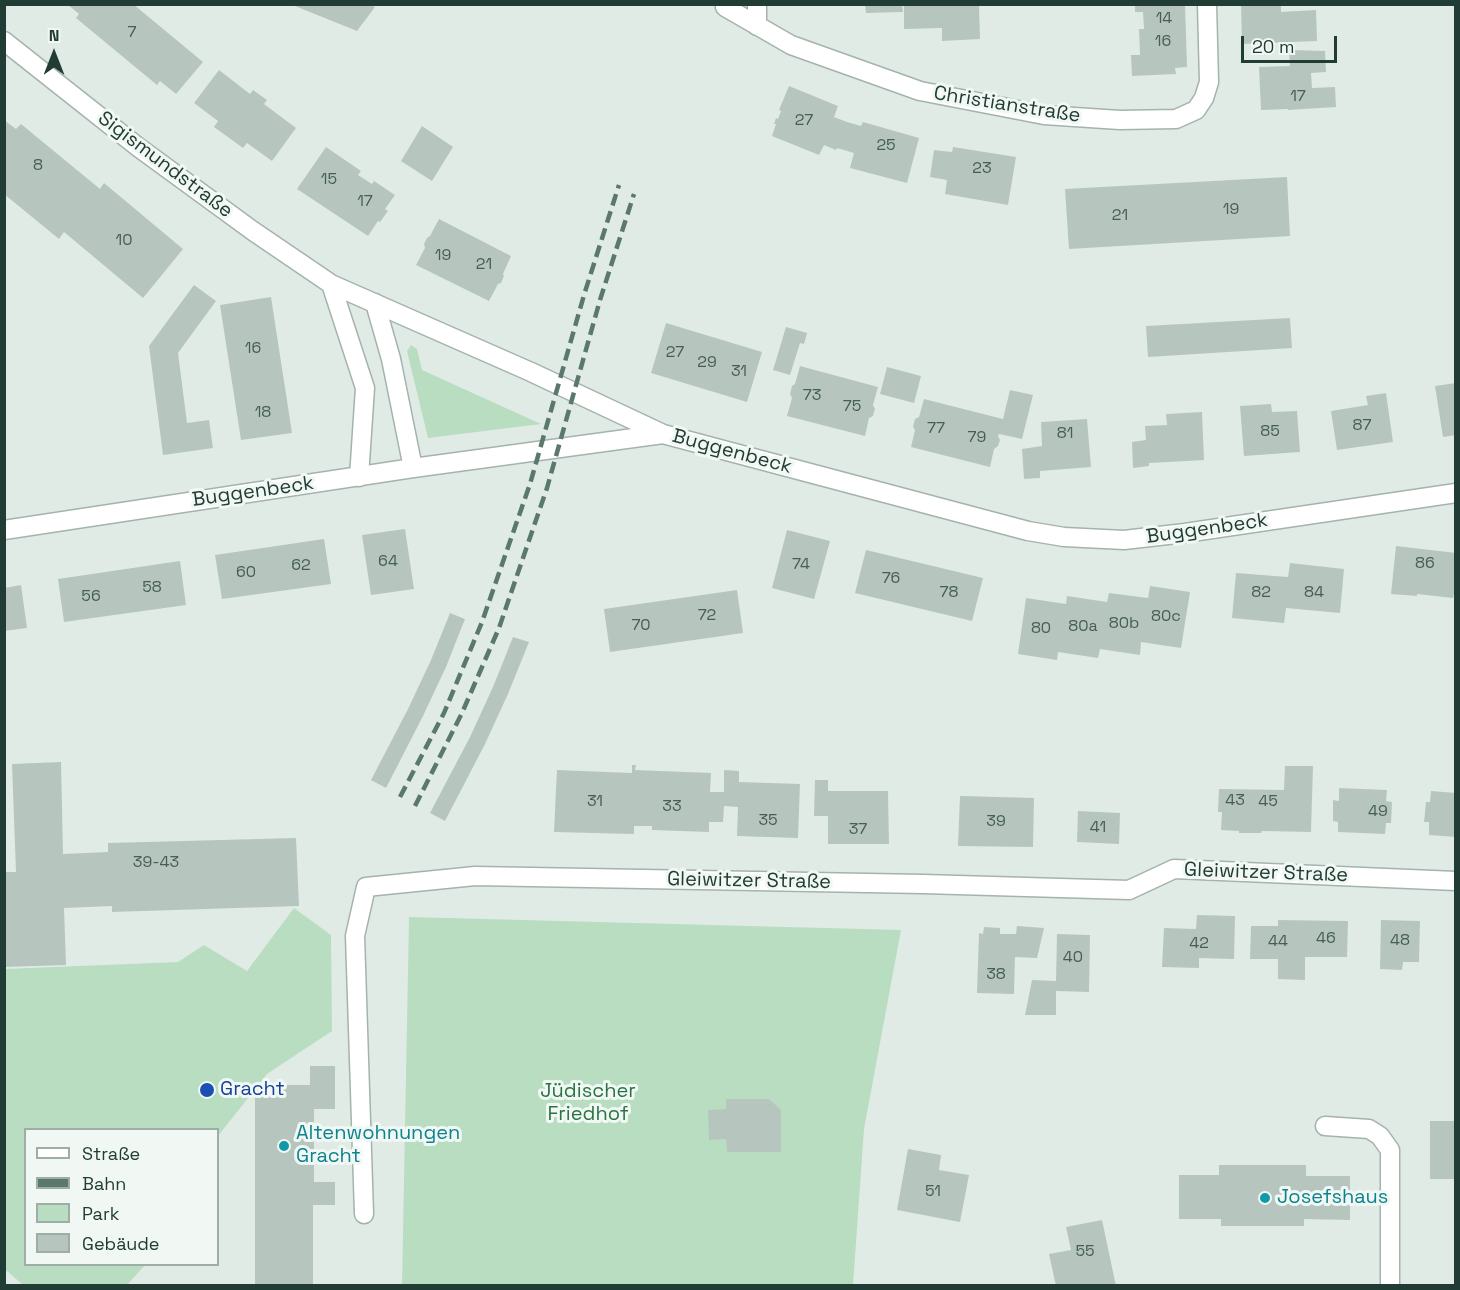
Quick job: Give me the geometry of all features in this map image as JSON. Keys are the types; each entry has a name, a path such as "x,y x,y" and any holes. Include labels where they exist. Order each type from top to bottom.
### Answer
{"street":[{"path":"757,4 757,26"},
{"name":"Christianstraße","path":"725,8 791,45 920,91 1044,115 1120,120 1176,119 1196,110 1204,98 1209,82 1207,4"},
{"name":"Sigismundstraße","path":"4,41 138,147 253,231 331,284 531,372 663,434"},
{"path":"331,284 365,388 359,477"},
{"path":"375,303 391,359 413,468"},
{"name":"Buggenbeck","path":"4,530 413,468 663,434 1028,531 1064,537 1124,540 1455,493"},
{"name":"Gleiwitzer Straße","path":"364,1214 355,936 366,887 475,876 1129,890 1174,869 1455,881"},
{"path":"1325,1126 1369,1129 1380,1136 1390,1150 1390,1286"}],"green space":[{"path":"411,345 417,349 422,370 541,424 428,438 407,351"},
{"path":"294,908 331,935 332,1031 267,1074 219,1135 219,1128 24,1128 24,1266 144,1266 127,1285 23,1285 7,1271 5,1272 5,969 178,962 204,945 247,971"},
{"name":"Jüdischer Friedhof","path":"409,917 901,930 864,1129 853,1285 402,1286"}],"building":[{"path":"67,4 133,4 203,62 176,94 160,81 157,85 76,18 79,14"},
{"path":"290,4 367,4 375,7 357,31"},
{"path":"865,4 902,4 903,12 866,13"},
{"path":"1135,4 1185,4 1187,67 1175,68 1176,74 1132,76 1131,55 1140,55 1139,29 1144,29 1143,12 1135,12"},
{"path":"904,5 979,5 980,39 942,41 942,28 904,29"},
{"path":"1241,5 1281,5 1281,12 1316,10 1317,41 1242,44"},
{"path":"1289,50 1325,51 1326,72 1311,73 1312,88 1335,87 1336,107 1261,110 1259,67 1290,66"},
{"path":"219,70 250,94 253,90 267,100 264,104 296,128 272,161 247,143 243,148 214,127 218,121 194,103"},
{"path":"789,86 838,106 834,117 861,126 863,122 919,138 907,183 850,168 854,153 824,145 819,155 772,136 776,118 778,119 781,111 779,110"},
{"path":"4,120 16,129 21,124 100,189 104,183 183,249 143,298 64,232 59,239 4,194"},
{"path":"422,126 453,147 432,181 401,161"},
{"path":"326,147 361,171 358,175 372,184 374,181 395,195 385,209 388,211 368,236 297,189"},
{"path":"953,147 1016,157 1008,205 945,194 947,180 930,177 934,150 952,152"},
{"path":"1287,177 1290,236 1069,249 1065,189"},
{"path":"439,219 511,256 501,283 498,284 489,301 416,265 425,248 427,238"},
{"path":"194,285 216,301 178,353 187,423 209,420 213,448 163,455 149,346"},
{"path":"271,297 292,433 241,440 220,305"},
{"path":"1290,318 1292,348 1148,357 1146,326"},
{"path":"666,323 762,352 747,402 651,373"},
{"path":"786,327 807,333 804,344 800,343 790,375 773,370"},
{"path":"800,366 878,387 873,405 875,409 873,416 869,418 865,436 787,416 792,398 790,394 792,386 795,384"},
{"path":"887,367 921,376 914,403 880,394"},
{"path":"1456,383 1456,435 1443,437 1435,386"},
{"path":"1010,390 1033,395 1022,439 999,434 1000,440 994,449 990,467 911,447 915,419 919,417 924,399 1003,419"},
{"path":"1386,393 1393,442 1337,450 1331,411 1368,405 1366,396"},
{"path":"1271,404 1272,412 1297,411 1300,452 1244,456 1240,406"},
{"path":"1202,412 1204,460 1149,463 1149,466 1133,468 1132,442 1146,440 1145,426 1167,425 1166,414"},
{"path":"1087,419 1091,467 1040,471 1040,478 1024,479 1022,449 1042,446 1041,422"},
{"path":"405,529 414,589 371,595 362,535"},
{"path":"787,530 830,541 814,599 772,588"},
{"path":"324,539 331,584 222,599 215,555"},
{"path":"1396,546 1456,553 1456,585 1453,598 1391,594"},
{"path":"866,550 983,578 972,621 855,593"},
{"path":"180,561 186,605 64,622 58,579"},
{"path":"1290,563 1344,569 1340,613 1286,608 1284,623 1232,618 1236,573 1288,577"},
{"path":"21,585 27,628 4,631 4,588"},
{"path":"1150,586 1190,592 1181,648 1141,642 1140,655 1100,649 1098,658 1058,652 1057,660 1018,654 1026,598 1066,604 1067,596 1107,602 1109,593 1148,598"},
{"path":"737,590 743,633 610,652 604,609"},
{"path":"450,613 465,619 446,667 386,788 371,780 408,709"},
{"path":"513,637 529,642 485,744 445,821 430,813 470,737"},
{"path":"61,762 63,854 108,852 108,843 296,838 299,906 112,912 112,906 64,908 66,965 4,967 4,872 16,872 12,764"},
{"path":"632,765 636,765 635,770 711,773 710,792 724,792 724,770 739,771 739,782 800,784 798,838 737,836 738,807 724,806 723,822 709,822 709,832 652,830 652,826 634,826 634,834 554,832 557,770 632,773"},
{"path":"1285,766 1313,766 1311,832 1239,833 1239,831 1221,830 1222,812 1218,812 1219,789 1284,790"},
{"path":"815,780 828,780 828,791 888,791 889,844 828,844 828,816 814,816"},
{"path":"1339,788 1387,790 1386,801 1392,802 1391,823 1386,823 1385,834 1338,832 1338,822 1333,821 1333,800 1339,801"},
{"path":"1431,791 1456,793 1456,837 1429,835 1429,822 1424,822 1426,802 1430,802"},
{"path":"960,796 1034,798 1033,847 958,846"},
{"path":"1078,811 1120,813 1119,844 1077,842"},
{"path":"1197,915 1235,916 1234,959 1199,958 1199,968 1162,967 1164,928 1196,929"},
{"path":"1278,920 1348,921 1347,957 1305,957 1305,980 1278,979 1278,959 1250,959 1251,926 1278,926"},
{"path":"1381,920 1420,921 1419,962 1403,962 1402,970 1380,969"},
{"path":"1017,926 1044,928 1037,958 1015,957 1014,994 977,993 979,933 983,934 984,927 1000,928 1000,934 1016,934"},
{"path":"1057,934 1090,935 1089,992 1056,991 1056,1015 1025,1015 1032,980 1056,981"},
{"name":"Altenwohnungen Gracht","path":"310,1066 335,1066 335,1109 314,1109 314,1182 335,1182 335,1205 313,1205 313,1286 255,1286 255,1085 310,1085"},
{"path":"726,1099 769,1099 781,1110 781,1152 727,1152 726,1139 709,1140 708,1110 726,1109"},
{"path":"1430,1121 1456,1121 1456,1179 1430,1179"},
{"path":"908,1149 941,1155 939,1170 969,1175 960,1222 897,1210"},
{"name":"Josefshaus","path":"1219,1165 1306,1165 1306,1176 1350,1176 1350,1220 1304,1219 1304,1226 1221,1226 1221,1219 1179,1219 1179,1175 1219,1175"},
{"path":"1102,1220 1116,1286 1056,1286 1049,1254 1071,1250 1066,1227"}],"railway":[{"path":"400,797 444,713 482,622 530,484 584,295 619,185"},
{"path":"415,806 462,713 499,628 547,488 600,300 634,194"}],"place":[{"name":"Gracht","path":"207,1090"},
{"name":"Altenwohnungen Gracht","path":"284,1146"},
{"name":"Josefshaus","path":"1265,1198"}]}
